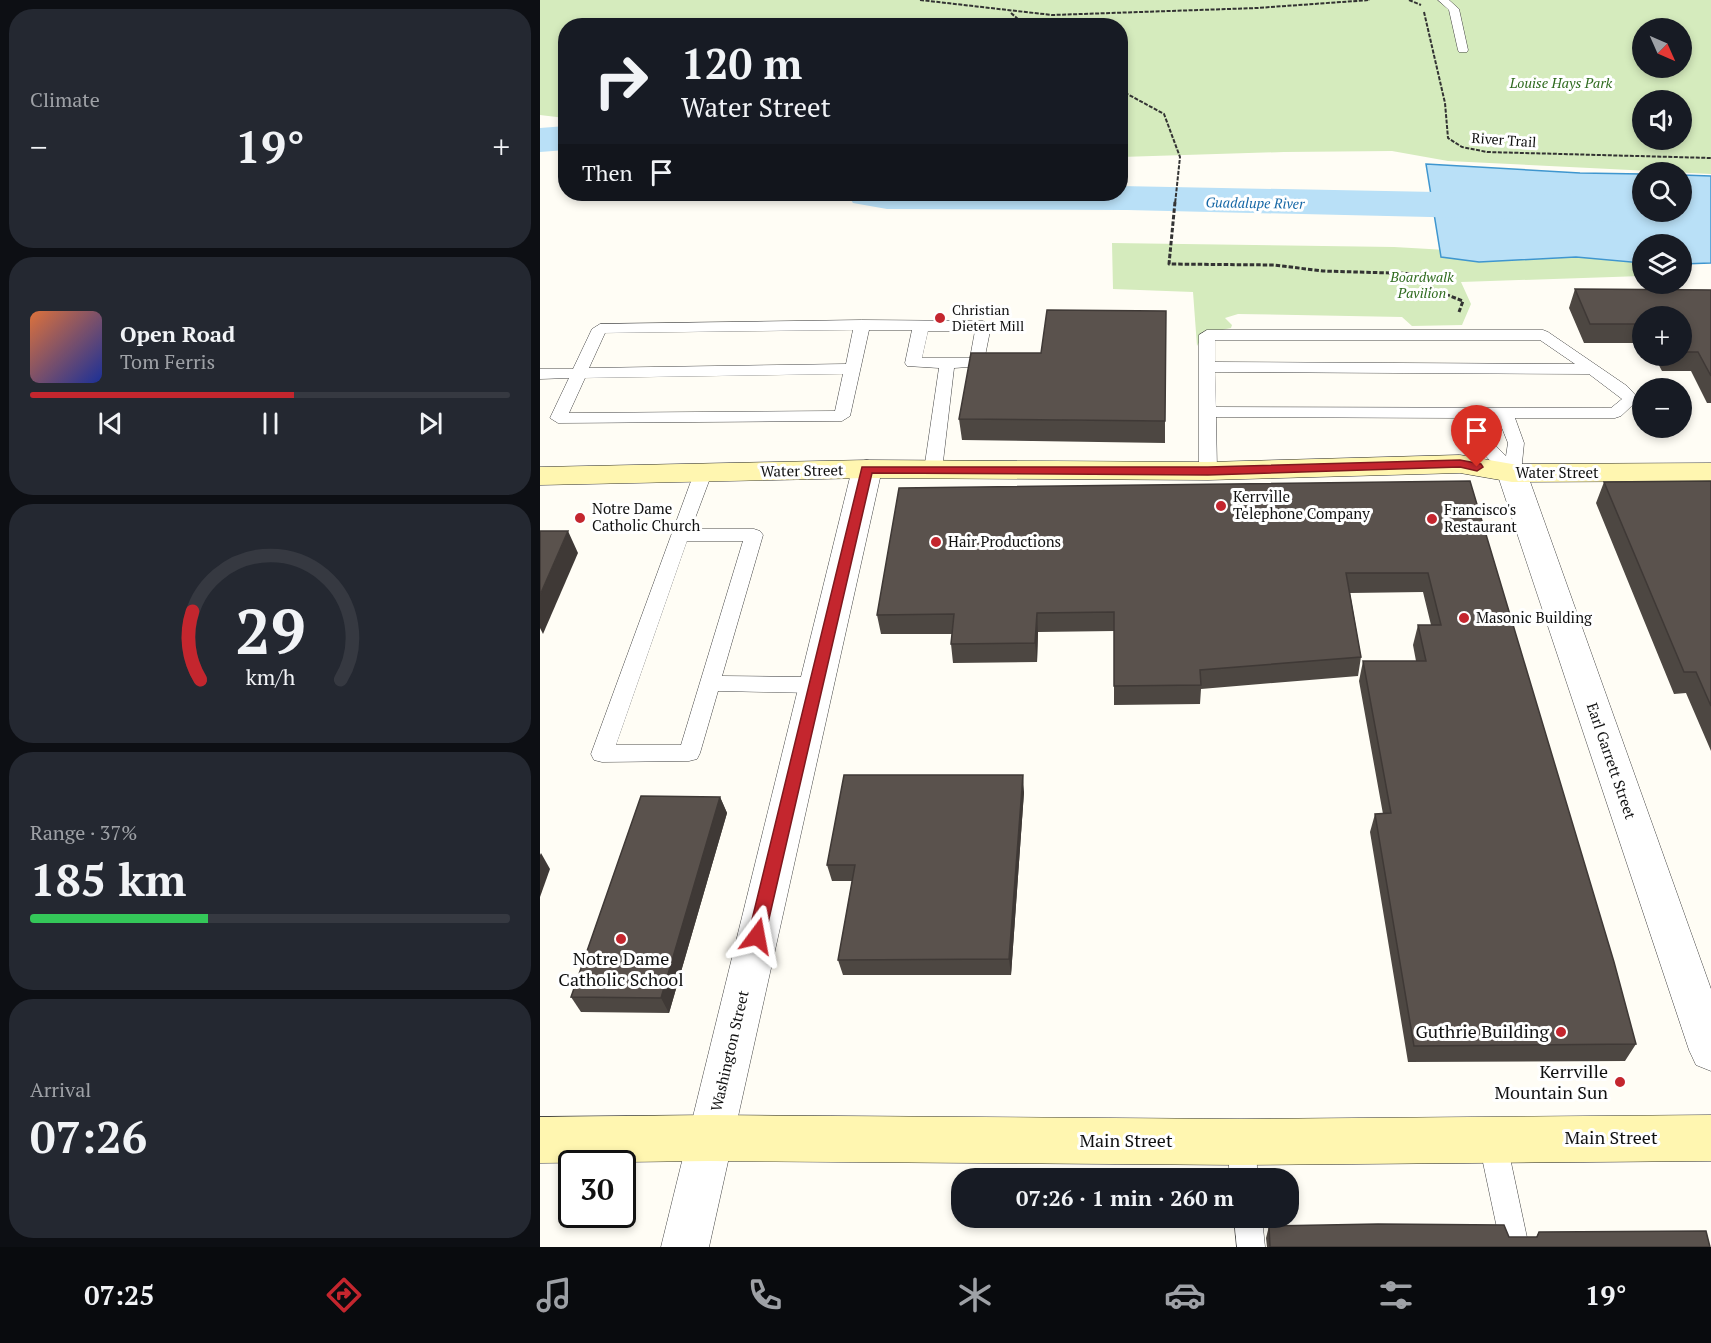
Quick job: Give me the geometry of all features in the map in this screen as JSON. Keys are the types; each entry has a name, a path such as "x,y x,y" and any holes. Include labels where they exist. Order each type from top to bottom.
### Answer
{"street":[{"name":"Water Street","path":"540,476 867,469 1208,471 1460,464 1512,473 1711,472"},
{"name":"Washington Street","path":"685,1247 867,469"},
{"name":"Earl Garrett Street","path":"1512,473 1711,1050"},
{"name":"Main Street","path":"540,1140 709,1138 1243,1160 1492,1139 1711,1138"}],"lane":[{"path":"1443,0 1454,9 1463,50"},
{"path":"862,325 842,416 558,418 600,329 862,325 983,326 977,363 913,363 921,326"},
{"path":"1207,412 1615,412 1631,399 1621,389 1543,335 1207,335 1207,412 1208,471"},
{"path":"933,470 947,363"},
{"path":"1207,367 1592,369"},
{"path":"540,374 852,369"},
{"path":"1470,411 1483,443 1512,473"},
{"path":"1504,411 1516,443 1512,473"},
{"path":"681,535 754,535 689,753 602,754 703,473"},
{"path":"710,683 816,685"},
{"path":"1492,1139 1515,1247"},
{"path":"1249,1228 1251,1247"}],"path":[{"path":"920,0 1052,15 1306,6 1370,0"},
{"name":"River Trail","path":"1409,0 1419,3 1423,8 1445,103 1446,132 1448,138 1454,143 1487,152 1711,158"},
{"path":"1011,12 1017,18"},
{"path":"1128,94 1164,114 1180,157 1169,264 1274,265 1323,271 1425,274 1429,288 1463,301 1456,321 1417,320 1420,335"}],"green space":[{"name":"Louise Hays Park","path":"540,0 1711,0 1711,174 1692,173 1692,162 1632,162 1632,170 1448,161 1392,151 1128,157 1128,18 558,18 558,117 540,115"},
{"name":"Boardwalk Pavilion","path":"1112,243 1394,247 1632,260 1632,276 1461,282 1471,304 1462,325 1412,326 1402,317 1238,314 1225,318 1232,325 1231,328 1207,335 1197,346 1193,292 1113,289"}],"water":[{"path":"1426,164 1632,174 1632,222 1692,222 1692,175 1711,176 1711,263 1692,264 1692,234 1632,234 1632,262 1576,257 1479,262 1441,257"}],"building":[{"path":"1575,289 1632,289 1632,294 1692,294 1692,290 1711,290 1711,376 1698,352 1692,352 1692,306 1632,306 1632,324 1590,324"},
{"path":"1047,310 1166,311 1165,421 959,419 971,353 1041,353"},
{"path":"1470,481 1614,962 1636,1044 1414,1046 1375,814 1391,813 1363,661 1426,661 1418,625 1441,625 1428,573 1346,573 1361,657 1200,670 1201,685 1114,686 1114,612 1037,613 1035,643 951,644 954,614 877,615 899,488"},
{"path":"1711,481 1711,706 1696,672 1684,672 1604,482"},
{"path":"540,531 568,531 540,595"},
{"path":"844,775 1023,775 1009,959 838,960 855,865 827,865"},
{"path":"641,796 720,797 661,998 571,997"},
{"path":"1299,1225 1504,1225 1509,1237 1537,1237 1539,1232 1706,1231 1710,1247 1270,1247 1269,1228 1299,1228"}],"waterway":[{"name":"Guadalupe River","path":"540,140 558,139"},
{"name":"Guadalupe River","path":"1128,198 1632,209"}],"place":[{"name":"Christian Dietert Mill","path":"940,318"},
{"name":"Kerrville Telephone Company","path":"1221,506"},
{"name":"Notre Dame Catholic Church","path":"580,518"},
{"name":"Francisco's Restaurant","path":"1432,519"},
{"name":"Hair Productions","path":"936,542"},
{"name":"Masonic Building","path":"1464,618"},
{"name":"Notre Dame Catholic School","path":"621,939"},
{"name":"Guthrie Building","path":"1561,1032"},
{"name":"Kerrville Mountain Sun","path":"1620,1082"}],"route":[{"path":"757,936 867,469 1208,471 1460,464 1477,467"}]}
